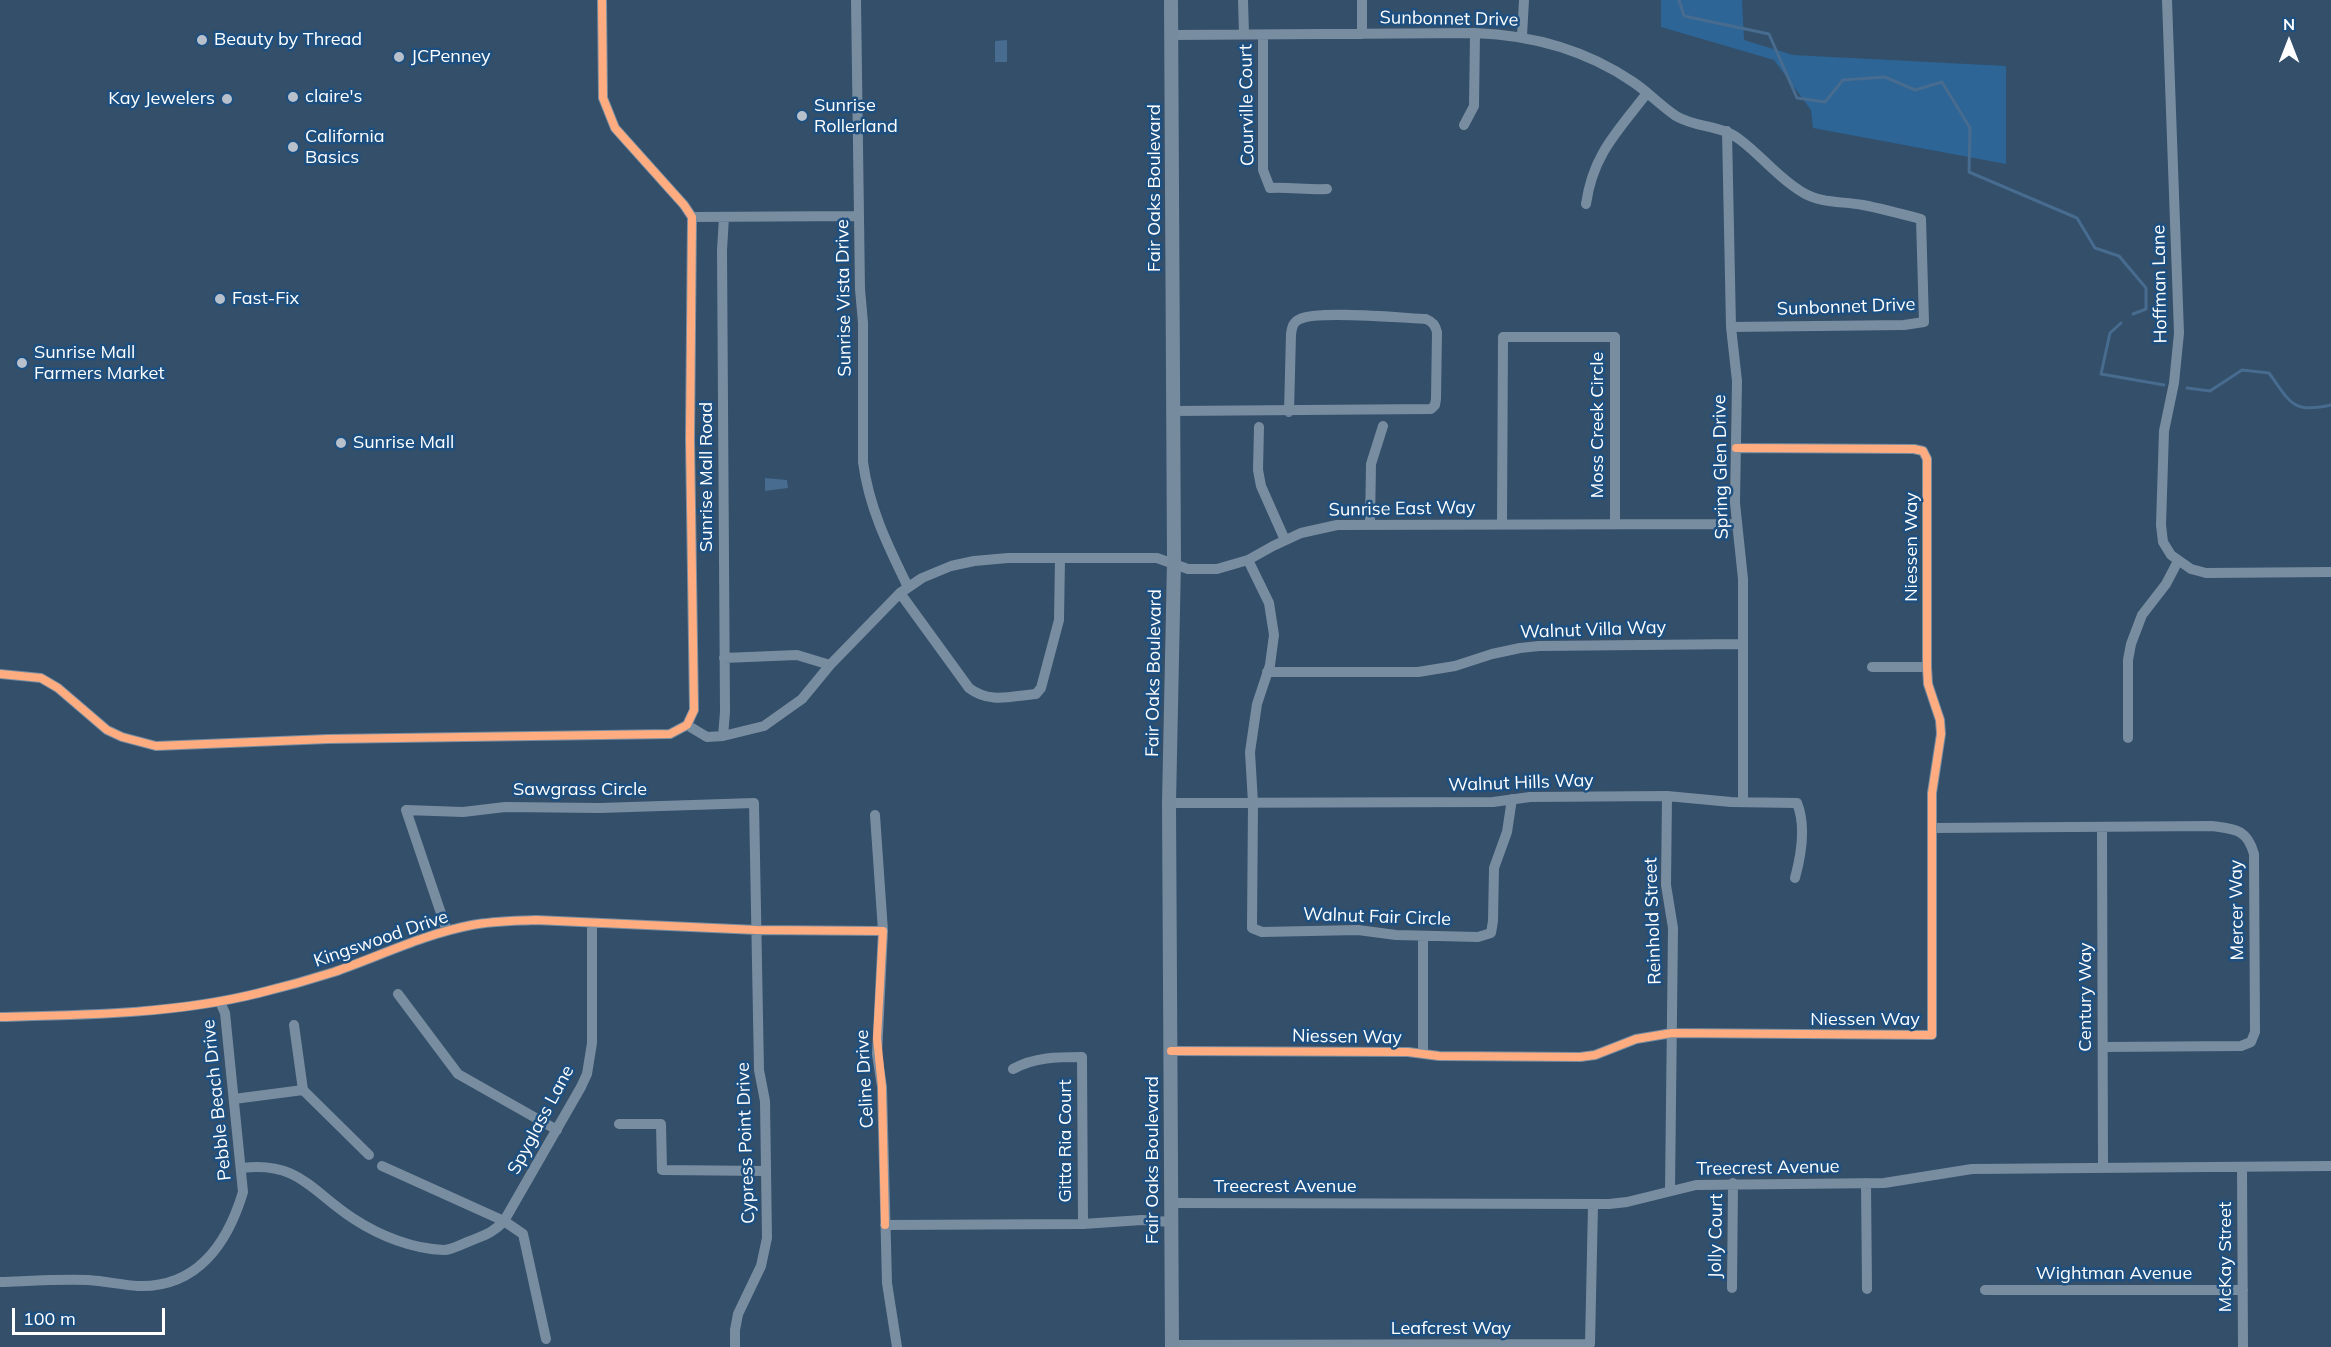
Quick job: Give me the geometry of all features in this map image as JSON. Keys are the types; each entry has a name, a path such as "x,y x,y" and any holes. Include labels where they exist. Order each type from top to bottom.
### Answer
{"main road":[{"name":"Fair Oaks Boulevard","path":"1171,0 1174,562 1169,803 1172,1346"}],"street":[{"path":"0,674 41,678 58,688 107,730 122,737 156,746 328,739 670,734 687,725 694,710 690,439 692,217 615,128 608,114 603,98 602,0"},
{"name":"Sunrise Vista Drive","path":"856,0 864,473 870,503 904,590 969,688 978,695 987,699 1036,694 1041,688 1059,620 1060,558"},
{"path":"1243,0 1244,34"},
{"path":"1362,0 1362,34"},
{"path":"1522,36 1524,0"},
{"name":"Hoffman Lane","path":"2167,0 2179,333 2174,383 2164,431 2161,525 2163,542 2178,561"},
{"path":"1464,125 1474,106 1475,33"},
{"name":"Sunbonnet Drive","path":"1171,35 1475,33 1522,36 1595,60 1634,82 1676,116 1726,131 1739,139 1801,192 1833,203 1864,205 1921,219 1924,322 1904,325 1731,327"},
{"name":"Courville Court","path":"1263,35 1263,170 1270,188 1327,189"},
{"path":"1586,204 1589,181 1596,163 1647,93"},
{"name":"Spring Glen Drive","path":"1726,131 1731,327 1737,381 1736,524 1743,579 1743,802"},
{"path":"692,217 859,216"},
{"name":"Sunrise Mall Road","path":"723,736 722,273 724,217"},
{"path":"1173,411 1289,412 1431,409 1436,399 1437,332 1435,326 1426,319 1318,316 1297,320 1293,324 1291,334 1289,412"},
{"name":"Moss Creek Circle","path":"1502,524 1503,338 1514,337 1615,337 1615,523"},
{"path":"1370,524 1371,464 1383,426"},
{"path":"1258,427 1258,470 1261,486 1285,540"},
{"name":"Niessen Way","path":"1171,1051 1408,1052 1439,1056 1580,1057 1595,1055 1636,1039 1672,1033 1932,1035 1932,793 1941,734 1940,720 1928,684 1927,667 1927,459 1923,451 1914,449 1736,448"},
{"name":"Sunrise East Way","path":"687,725 702,736 723,736 765,726 802,699 830,665 904,590 936,571 974,561 1157,558 1174,562 1188,569 1203,570 1231,567 1285,540 1319,528 1370,524 1736,524"},
{"path":"1248,560 1269,603 1273,618 1273,651 1252,728 1250,752 1252,803"},
{"path":"2128,738 2128,660 2135,629 2145,609 2166,584 2178,561 2192,569 2206,573 2331,572"},
{"name":"Walnut Villa Way","path":"1267,672 1419,672 1455,666 1492,654 1539,646 1743,644"},
{"path":"724,658 797,655 830,665"},
{"path":"1872,667 1927,667"},
{"name":"Walnut Hills Way","path":"1169,803 1493,802 1530,797 1667,796 1743,802 1797,803 1800,812 1801,854 1795,878"},
{"name":"Reinhold Street","path":"1667,796 1666,885 1673,928 1670,1190"},
{"name":"Walnut Fair Circle","path":"1252,803 1252,928 1262,932 1358,930 1396,935 1478,937 1491,933 1494,868 1507,832 1512,799"},
{"name":"Sawgrass Circle","path":"447,931 406,810 463,812 505,807 600,808 754,803 758,930"},
{"name":"Celine Drive","path":"875,815 883,931 877,1038 882,1087 888,1300 894,1346"},
{"name":"Mercer Way","path":"1933,828 2212,826 2234,829 2245,835 2254,854 2255,1032 2252,1042 2241,1046 2103,1047"},
{"name":"Century Way","path":"2102,827 2103,1168"},
{"name":"Kingswood Drive","path":"0,1017 161,1010 220,1002 333,972 414,941 473,924 506,921 758,930 883,931"},
{"name":"Spyglass Lane","path":"242,1168 269,1168 298,1177 353,1218 402,1242 446,1251 495,1231 504,1221 581,1087 591,1055 592,923"},
{"name":"Cypress Point Drive","path":"735,1347 738,1314 756,1279 765,1252 765,1101 759,1071 758,930"},
{"path":"1423,936 1423,1054"},
{"path":"398,994 458,1074 557,1130"},
{"name":"Pebble Beach Drive","path":"0,1282 87,1280 139,1286 166,1282 192,1272 221,1245 234,1219 243,1192 225,1013 220,1002"},
{"path":"294,1025 303,1090 369,1155"},
{"name":"Gitta Ria Court","path":"1013,1069 1047,1058 1082,1057 1083,1224"},
{"path":"234,1099 303,1090"},
{"path":"619,1124 661,1124 662,1170 766,1171"},
{"path":"382,1166 504,1221 523,1234 546,1339"},
{"name":"Treecrest Avenue","path":"1172,1203 1593,1204 1627,1202 1696,1185 1866,1183 1909,1180 1963,1169 2331,1166"},
{"name":"McKay Street","path":"2242,1167 2243,1347"},
{"name":"Jolly Court","path":"1732,1288 1733,1183"},
{"path":"1866,1183 1867,1289"},
{"name":"Leafcrest Way","path":"1172,1346 1590,1344 1593,1204"},
{"path":"885,1225 1172,1222"},
{"name":"Wightman Avenue","path":"1985,1290 2243,1290"}],"shaded area":[{"path":"1661,0 1742,0 1744,40 1793,55 2006,66 2006,164 1813,128 1811,110 1774,60 1661,27"},
{"path":"1007,40 1007,62 995,62 995,41"},
{"path":"765,478 787,480 788,488 765,491"}],"waterway":[{"path":"1679,0 1684,16 1769,34 1797,98 1825,102 1843,80 1885,77 1915,90 1942,82 1970,128 1969,172 2077,218 2095,248 2119,256 2146,288 2146,309 2133,314"},
{"path":"2121,323 2110,333 2101,374 2164,385"},
{"path":"2187,388 2210,391 2242,370 2269,373 2293,403 2308,408 2331,405"}],"cycle path":[{"path":"0,674 41,678 58,688 107,730 122,737 156,746 328,739 670,734 687,725 694,710 690,439 692,217 684,205 615,128 603,98 602,0"},
{"path":"1171,1051 1408,1052 1439,1056 1580,1057 1595,1055 1636,1039 1672,1033 1932,1035 1932,793 1941,734 1940,720 1928,684 1927,667 1927,459 1923,451 1914,449 1736,448"},
{"path":"0,1017 130,1012 227,1000 334,972 437,934 488,923 536,920 757,930 883,931 877,1038 882,1087 885,1225"}],"place":[{"name":"Beauty by Thread","path":"202,40"},
{"name":"JCPenney","path":"399,57"},
{"name":"claire's","path":"293,97"},
{"name":"Kay Jewelers","path":"227,99"},
{"name":"Sunrise Rollerland","path":"802,116"},
{"name":"California Basics","path":"293,147"},
{"name":"Fast-Fix","path":"220,299"},
{"name":"Sunrise Mall Farmers Market","path":"22,363"},
{"name":"Sunrise Mall","path":"341,443"}]}
